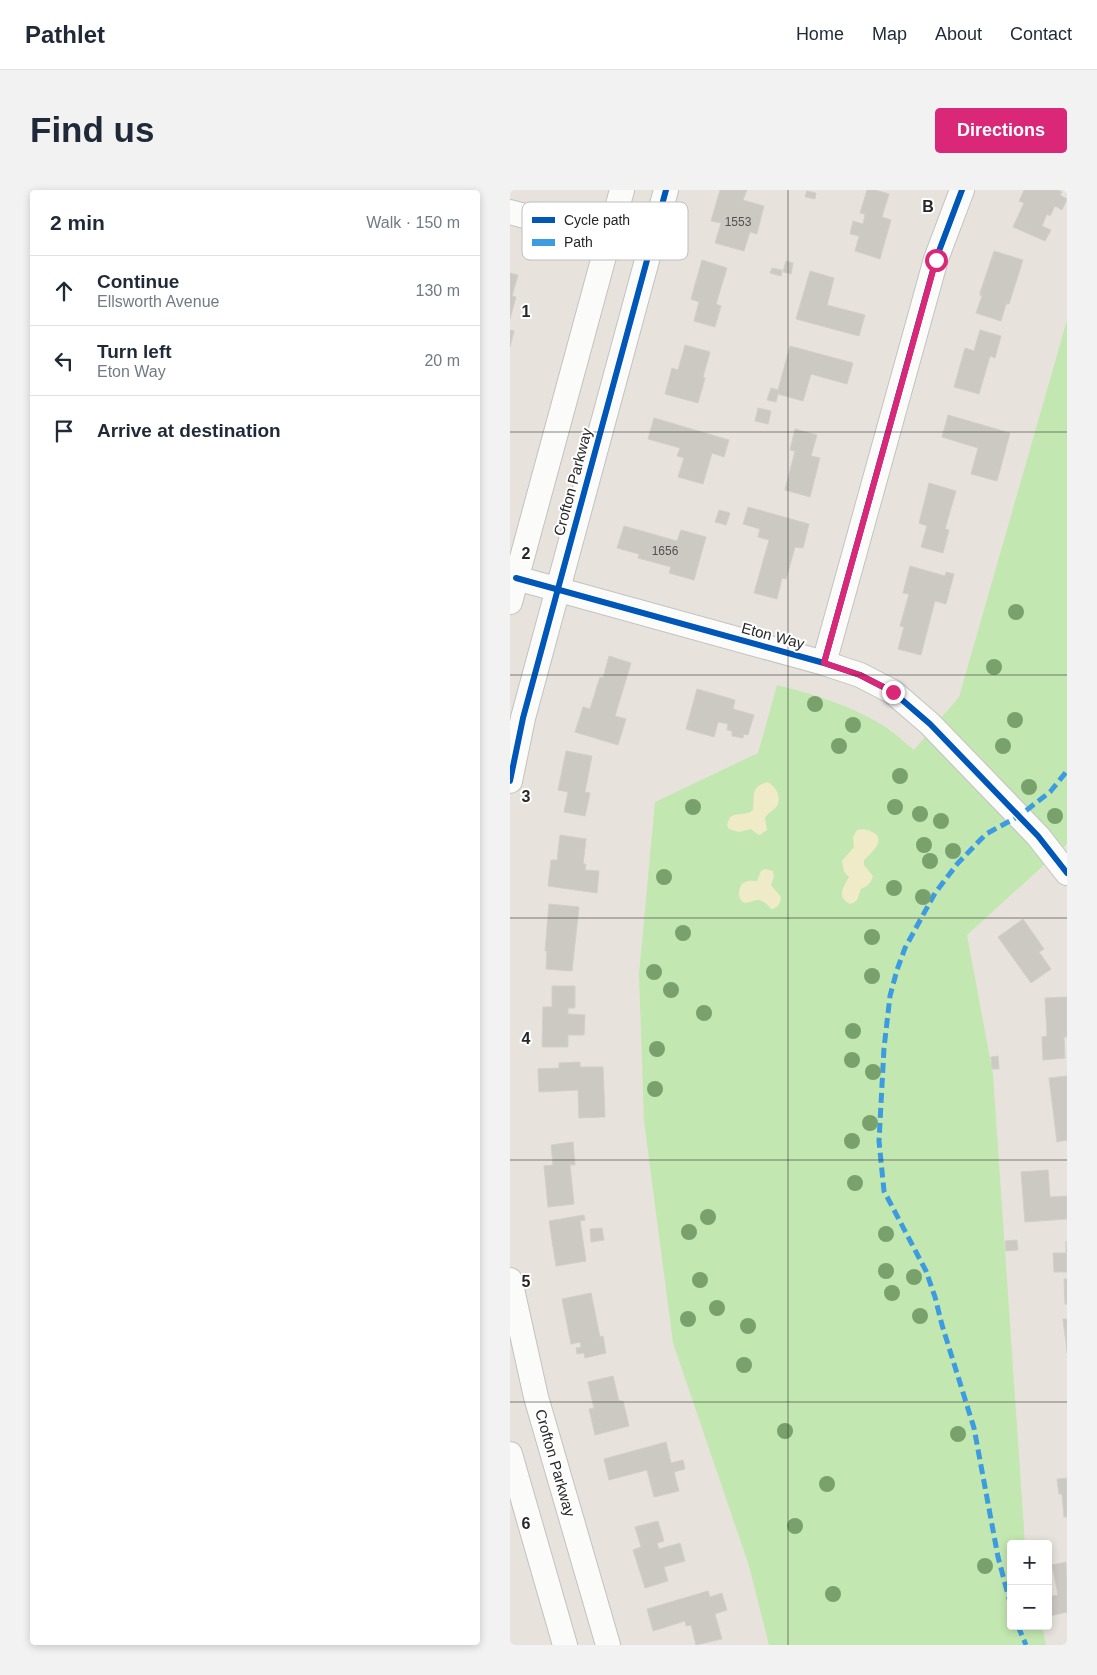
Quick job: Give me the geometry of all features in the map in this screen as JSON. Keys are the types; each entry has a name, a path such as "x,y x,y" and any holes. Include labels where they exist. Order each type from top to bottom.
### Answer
{"street":[{"path":"824,663 936,260 962,190"},
{"name":"Crofton Parkway","path":"510,602 603,260"},
{"name":"Crofton Parkway","path":"510,781 523,718 556,589 646,260"},
{"name":"Eton Way","path":"516,578 824,663 860,675 893,692 930,724 1038,836 1067,873"},
{"name":"Crofton Parkway","path":"510,1280 536,1397 608,1645"},
{"path":"510,1454 565,1645"}],"green space":[{"path":"1067,320 1067,844 967,935 993,1074 1025,1540 1007,1540 1007,1630 1043,1630 1046,1645 769,1645 749,1566 673,1343 644,1121 639,974 655,802 758,753 777,685 820,697 861,713 887,728 914,750 959,697"}],"sand":[{"path":"767,782 775,789 779,799 777,806 765,818 767,830 760,835 751,829 739,832 729,829 727,825 730,817 753,810 755,790 761,784"},
{"path":"863,829 876,834 878,838 876,847 864,860 864,865 873,876 869,884 861,889 857,900 850,904 842,895 849,877 844,872 842,861 854,847 853,837 857,830"},
{"path":"765,869 773,871 774,876 771,885 781,897 778,906 771,909 758,900 743,902 739,894 743,883 757,881 761,871"}],"building":[{"path":"720,190 747,190 743,200 764,206 757,234 750,232 744,251 715,243 721,223 711,221"},
{"path":"867,190 889,194 882,217 891,220 880,259 855,251 859,236 850,234 853,221 863,224 865,214 860,213"},
{"path":"1024,190 1058,190 1062,192 1060,195 1067,199 1062,210 1055,206 1050,216 1047,214 1042,226 1051,230 1045,241 1013,227 1024,203 1019,201"},
{"path":"807,191 816,193 815,199 805,197"},
{"path":"994,251 1023,260 1009,304 1006,304 1001,321 976,313 982,296 980,293"},
{"path":"702,260 727,268 716,304 721,306 715,327 694,321 699,302 691,299"},
{"path":"786,261 793,263 791,274 783,272"},
{"path":"772,268 782,270 781,276 770,273"},
{"path":"810,271 834,278 827,305 865,315 859,336 796,319"},
{"path":"510,273 518,275 512,296 516,297 510,319"},
{"path":"510,330 514,331 510,347"},
{"path":"980,330 1001,336 995,358 990,356 979,394 954,387 965,348 974,351"},
{"path":"685,345 710,352 698,403 665,394 672,368 678,370"},
{"path":"790,346 853,363 847,384 811,374 803,401 778,394 776,402 767,400 771,388 778,390"},
{"path":"758,408 771,411 768,424 755,421"},
{"path":"948,415 1010,433 997,481 971,474 978,448 942,437"},
{"path":"654,418 729,440 724,457 712,453 703,484 678,477 684,458 677,456 680,448 648,439"},
{"path":"795,429 817,435 811,456 820,458 810,497 785,490 795,451 790,450"},
{"path":"929,483 956,491 945,529 949,530 943,553 921,547 927,526 919,523"},
{"path":"748,507 809,524 803,548 795,547 786,579 782,578 777,599 754,593 769,540 758,537 760,529 743,524"},
{"path":"719,510 730,513 726,525 715,522"},
{"path":"624,526 677,541 681,530 706,537 694,580 669,573 671,567 638,558 639,554 617,548"},
{"path":"910,566 945,576 946,572 954,574 946,604 935,601 921,655 898,649 904,627 900,626 909,594 903,593"},
{"path":"609,656 631,663 615,716 626,719 618,745 575,732 583,707 590,709 600,677 603,678"},
{"path":"697,689 735,700 733,709 754,715 748,735 744,734 743,738 732,736 732,731 727,730 728,724 718,722 714,737 686,729"},
{"path":"566,751 592,756 585,792 590,793 585,816 564,812 568,792 558,790"},
{"path":"560,835 586,839 583,864 586,864 585,870 599,871 597,893 548,886 551,860 557,860"},
{"path":"549,904 579,907 572,971 546,969 547,951 545,951"},
{"path":"1023,919 1044,949 1039,952 1051,969 1031,983 998,937"},
{"path":"552,986 575,986 575,1008 568,1008 568,1014 585,1015 584,1035 568,1035 568,1047 542,1047 543,1007 552,1007"},
{"path":"1067,997 1067,1037 1064,1037 1065,1058 1043,1060 1042,1037 1047,1036 1045,998"},
{"path":"998,1056 999,1069 992,1069 991,1057"},
{"path":"580,1062 580,1067 603,1067 605,1117 579,1118 578,1090 539,1092 538,1069 559,1068 559,1063"},
{"path":"1067,1076 1067,1140 1057,1142 1049,1078"},
{"path":"573,1142 575,1165 570,1165 574,1204 548,1207 544,1166 553,1165 551,1145"},
{"path":"1048,1170 1050,1197 1067,1196 1067,1219 1025,1222 1021,1172"},
{"path":"584,1215 585,1220 580,1221 586,1261 556,1266 549,1221"},
{"path":"602,1228 604,1240 591,1242 590,1229"},
{"path":"1017,1240 1018,1250 1006,1251 1005,1241"},
{"path":"1066,1241 1067,1272 1054,1272 1053,1253 1066,1253"},
{"path":"1064,1279 1067,1279 1067,1304 1065,1304"},
{"path":"591,1293 600,1337 603,1336 606,1353 585,1358 584,1353 577,1354 576,1348 581,1347 580,1342 571,1344 562,1299"},
{"path":"1063,1319 1067,1319 1067,1353 1066,1343"},
{"path":"613,1376 619,1401 623,1401 629,1426 595,1435 589,1409 594,1408 588,1382"},
{"path":"666,1442 671,1463 683,1460 685,1469 674,1472 679,1491 654,1497 647,1470 609,1480 604,1459"},
{"path":"1067,1478 1067,1517 1064,1517 1062,1494 1059,1494 1057,1479"},
{"path":"658,1521 664,1541 657,1543 659,1549 680,1543 685,1561 664,1567 668,1581 645,1588 633,1550 641,1547 635,1527"},
{"path":"1066,1562 1067,1612 1052,1616 1052,1596 1058,1595 1052,1565"},
{"path":"708,1591 710,1597 722,1593 727,1610 715,1614 722,1639 696,1645 691,1625 686,1626 685,1621 653,1631 647,1609"}],"marked path":[{"path":"1007,1591 998,1557 974,1428 935,1297 926,1271 884,1191 879,1141 884,1048 890,996 897,970 905,948 935,893 958,863 986,834 1019,816 1050,792 1067,771"},
{"path":"1020,1630 1026,1645"}],"cycle path":[{"path":"663,202 666,190"},
{"path":"824,663 936,259 962,190"},
{"path":"510,781 523,718 647,260"},
{"path":"516,578 824,663 860,675 893,692 930,724 1038,836 1067,873"}],"route":[{"path":"893,692 860,675 824,663 936,260"}]}
